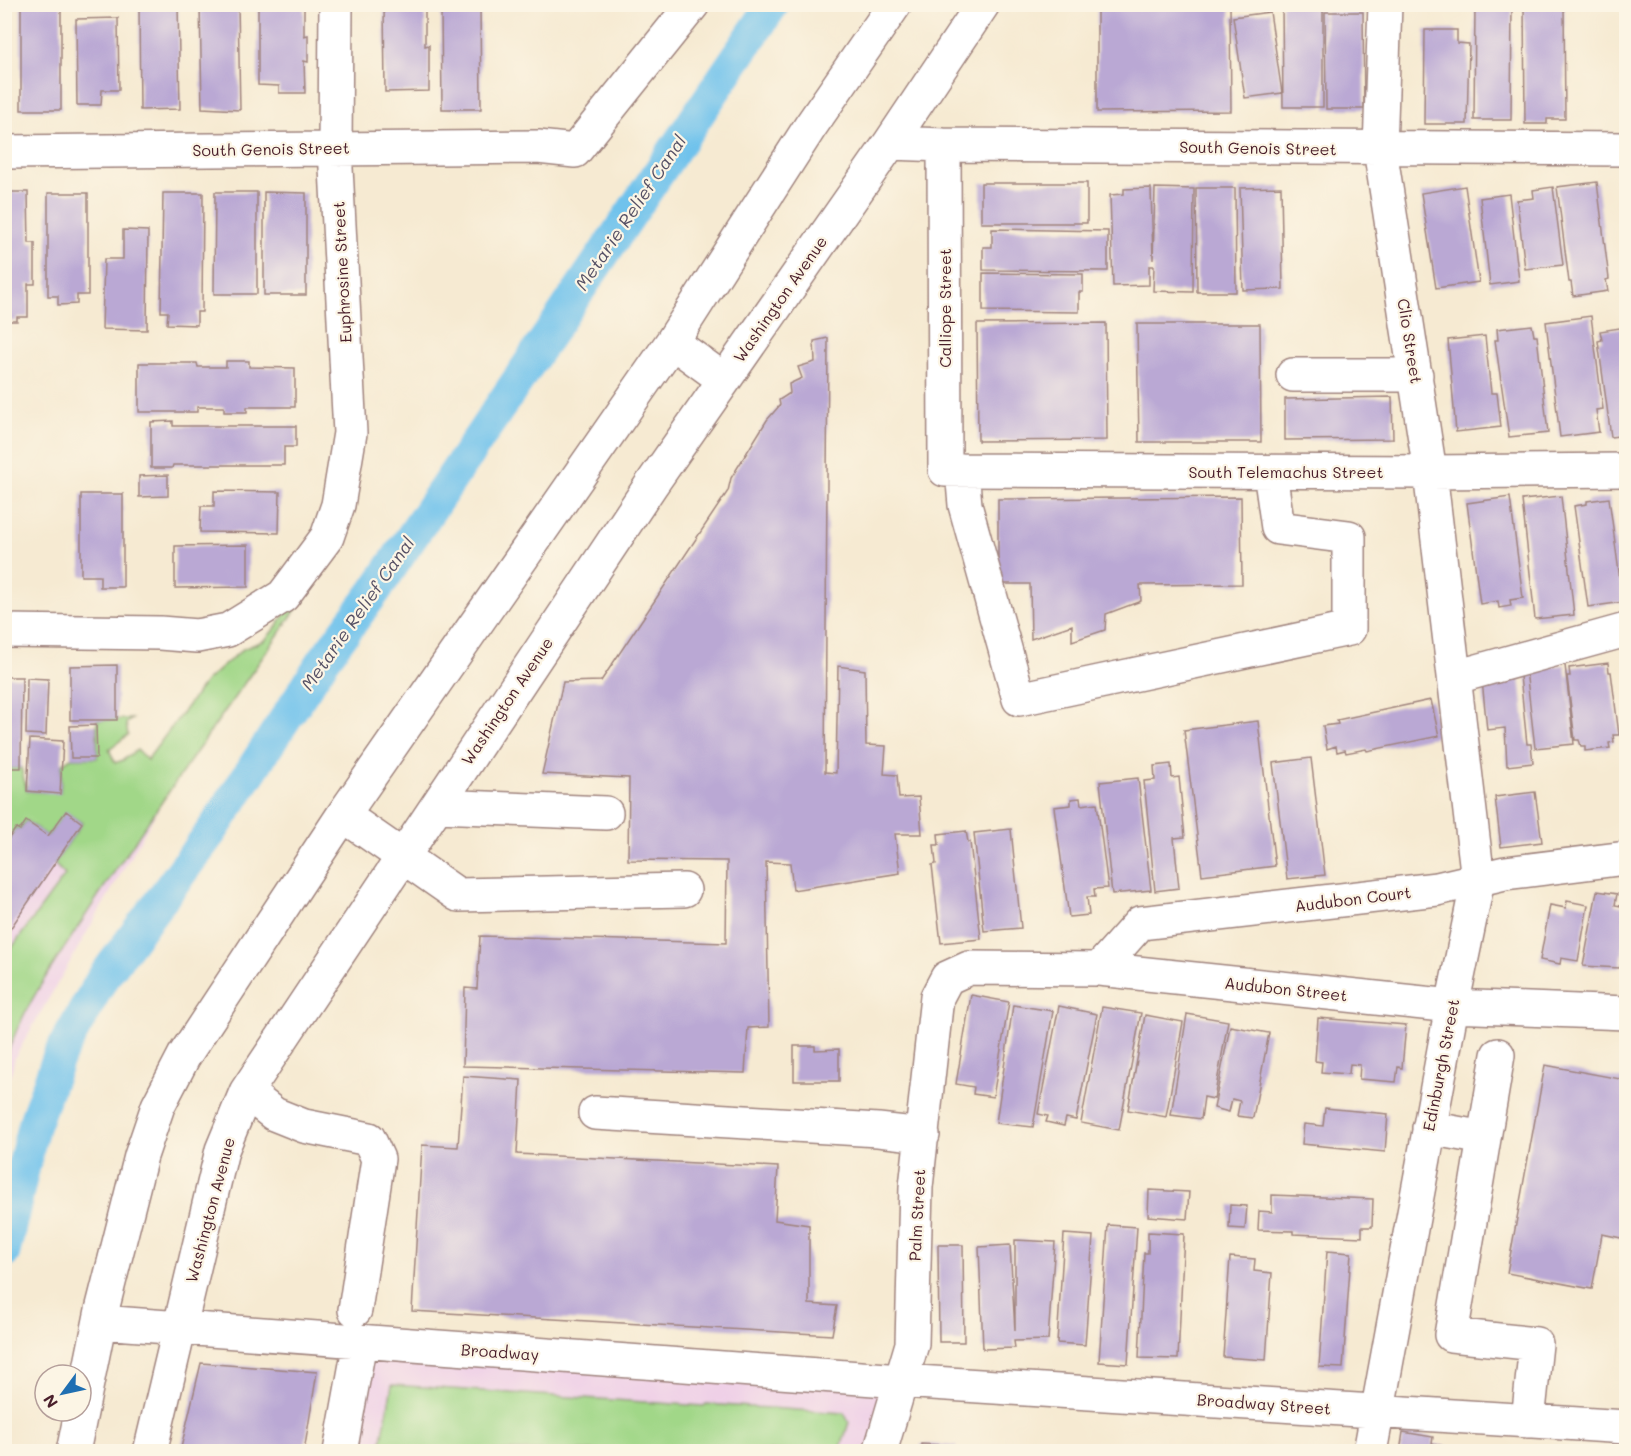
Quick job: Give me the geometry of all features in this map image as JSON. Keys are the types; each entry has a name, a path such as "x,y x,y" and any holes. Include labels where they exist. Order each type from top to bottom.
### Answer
{"street":[{"name":"Euphrosine Street","path":"4,631 160,633 197,636 228,630 283,596 327,537 338,505 350,433 335,149 336,4"},
{"name":"South Genois Street","path":"4,152 538,147 575,152 693,4"},
{"path":"73,1452 100,1322 141,1156 158,1106 184,1056 343,815 672,342 810,127 895,4"},
{"name":"Washington Avenue","path":"150,1452 222,1150 246,1092 723,379 890,142 983,4"},
{"name":"Clio Street","path":"1385,4 1380,149 1431,472 1456,677"},
{"name":"South Genois Street","path":"890,142 944,145 1626,149"},
{"name":"Calliope Street","path":"944,145 953,470 965,505 1019,699 1349,629 1349,537 1278,528 1270,472"},
{"path":"672,342 723,379"},
{"path":"1293,375 1416,375"},
{"name":"South Telemachus Street","path":"953,470 1270,472 1626,470"},
{"path":"1456,677 1626,630"},
{"name":"Edinburgh Street","path":"1370,1452 1452,1006 1478,880 1456,677"},
{"path":"437,806 606,813"},
{"path":"343,815 458,895 684,890"},
{"name":"Audubon Court","path":"1099,969 1140,923 1437,889 1505,873 1626,858"},
{"name":"Audubon Street","path":"947,978 969,968 1099,969 1452,1006 1626,1013"},
{"name":"Palm Street","path":"880,1452 912,1344 916,1187 937,996 947,978"},
{"path":"1498,1055 1451,1335 1536,1344 1528,1421"},
{"path":"246,1092 274,1114 304,1126 369,1139 378,1159 340,1452"},
{"path":"595,1113 878,1130 923,1135"},
{"path":"1429,1128 1484,1138"},
{"name":"Broadway","path":"100,1322 180,1329 357,1326 901,1381"},
{"name":"Broadway Street","path":"901,1381 1626,1427"}],"shaded area":[{"path":"171,787 15,1057 5,1099 5,822"},
{"path":"360,1342 901,1381 880,1451 340,1452"}],"green space":[{"path":"304,584 311,588 145,826 55,963 21,1021 5,1061 5,957 65,875 54,864 82,823 66,812 48,836 26,821 20,830 16,828 5,845 5,768 21,768 27,791 60,793 62,764 71,758 97,758 97,720 132,719 126,723 128,735 109,749 115,763 137,750 147,760 206,681 243,649 265,640 277,626"},
{"path":"392,1385 844,1413 849,1422 840,1451 380,1451"}],"building":[{"path":"21,4 61,4 61,110 21,110"},
{"path":"200,4 238,4 240,110 202,108"},
{"path":"384,4 425,4 425,46 429,45 429,91 385,92"},
{"path":"1097,4 1230,4 1231,111 1097,112"},
{"path":"1282,4 1323,4 1323,107 1283,107"},
{"path":"1475,4 1512,4 1511,120 1474,120"},
{"path":"1524,4 1564,4 1565,119 1547,119 1547,124 1525,124"},
{"path":"139,5 178,5 180,109 140,110"},
{"path":"258,5 304,5 304,36 308,35 308,62 304,61 305,93 279,93 279,86 258,85"},
{"path":"480,5 481,109 442,109 441,6"},
{"path":"1270,12 1282,93 1245,98 1233,17"},
{"path":"1325,12 1363,12 1364,109 1326,109"},
{"path":"118,18 119,90 102,90 101,105 77,105 76,19"},
{"path":"1425,30 1457,30 1457,43 1469,44 1467,124 1424,124"},
{"path":"1597,182 1609,279 1606,280 1608,291 1573,296 1571,282 1569,282 1557,187"},
{"path":"981,183 1087,183 1087,223 981,223"},
{"path":"1465,186 1479,282 1436,288 1421,193"},
{"path":"1281,187 1283,289 1243,290 1240,188"},
{"path":"1553,187 1563,265 1525,269 1517,200 1534,198 1533,190"},
{"path":"1151,188 1153,260 1155,188 1194,189 1193,292 1153,291 1154,266 1149,266 1149,285 1113,286 1110,195 1124,194 1124,189"},
{"path":"1196,188 1235,188 1236,292 1197,292"},
{"path":"5,192 28,192 29,243 35,243 35,284 28,284 28,317 17,317 17,321 4,321"},
{"path":"215,192 257,192 257,294 214,294"},
{"path":"264,192 306,193 306,295 264,295"},
{"path":"48,193 88,193 88,295 77,295 77,304 58,305 58,296 48,296"},
{"path":"163,193 203,193 202,312 197,312 197,325 167,324 168,312 161,312"},
{"path":"1509,194 1519,281 1490,285 1480,198"},
{"path":"992,229 1108,231 1108,271 983,270 983,247 992,247"},
{"path":"123,230 148,231 147,330 102,329 104,259 123,259"},
{"path":"983,273 1083,274 1083,292 1079,292 1079,312 983,311"},
{"path":"1591,316 1603,409 1596,410 1599,432 1560,437 1546,322"},
{"path":"1106,323 1107,440 978,441 977,324"},
{"path":"1137,324 1260,324 1261,442 1139,442"},
{"path":"1532,325 1534,336 1537,336 1548,433 1509,437 1495,340 1498,340 1497,329"},
{"path":"1626,327 1626,435 1611,437 1598,341 1602,340 1600,331"},
{"path":"1485,336 1491,393 1497,393 1501,427 1456,432 1448,340"},
{"path":"828,338 825,772 836,773 838,666 865,670 866,745 886,746 884,774 897,775 899,798 919,797 922,834 895,834 900,873 793,890 790,863 766,862 769,1027 748,1028 745,1073 463,1066 465,988 477,989 480,936 726,943 727,861 628,860 629,778 542,774 563,682 601,681 728,491 731,478 767,420 780,405 779,400 790,393 789,384 802,378 798,367 815,362 814,341"},
{"path":"226,361 249,361 249,367 295,368 295,407 247,407 247,412 224,412 224,407 197,407 197,412 139,412 139,363 197,363 198,367 226,367"},
{"path":"1392,397 1393,439 1285,440 1285,399"},
{"path":"173,421 173,426 296,426 296,447 284,447 284,465 173,465 172,468 151,468 151,422"},
{"path":"168,475 168,496 139,497 139,476"},
{"path":"4,479 7,479 7,513 4,513"},
{"path":"214,491 280,492 279,533 200,532 201,506 214,506"},
{"path":"81,494 123,494 123,587 100,587 100,576 81,576"},
{"path":"1561,496 1574,615 1535,619 1522,500"},
{"path":"1241,497 1242,584 1140,585 1141,601 1106,614 1105,630 1072,641 1072,625 1031,639 1030,584 998,584 998,499"},
{"path":"1510,497 1523,598 1510,600 1511,606 1499,608 1498,601 1480,604 1467,503"},
{"path":"1609,498 1623,602 1588,607 1574,506 1587,504 1587,501"},
{"path":"1626,513 1626,545 1625,545 1621,514"},
{"path":"248,545 248,587 175,588 175,546"},
{"path":"1608,663 1619,735 1613,735 1614,742 1609,743 1610,748 1585,751 1585,746 1581,746 1579,740 1575,740 1567,676 1570,676 1569,668"},
{"path":"117,665 117,720 70,720 70,666"},
{"path":"1565,665 1574,744 1535,748 1526,670"},
{"path":"1520,676 1527,744 1531,744 1533,763 1507,766 1505,728 1487,730 1482,680"},
{"path":"4,677 22,677 21,768 4,768"},
{"path":"27,678 48,679 46,735 26,734"},
{"path":"1431,700 1439,736 1367,751 1366,749 1346,753 1345,750 1337,752 1336,746 1327,749 1323,726 1338,724 1337,720"},
{"path":"1258,721 1275,866 1202,875 1184,730"},
{"path":"96,725 97,758 71,758 70,726"},
{"path":"30,739 63,741 60,794 27,791"},
{"path":"1622,743 1626,743 1626,767 1625,767"},
{"path":"1311,758 1325,875 1287,879 1273,763"},
{"path":"1171,764 1172,778 1179,777 1185,837 1174,838 1179,888 1155,891 1144,781 1155,780 1154,766"},
{"path":"1138,778 1151,890 1112,894 1100,782"},
{"path":"1535,792 1542,842 1501,847 1495,797"},
{"path":"1080,798 1081,805 1097,803 1108,888 1094,889 1095,897 1087,897 1089,915 1069,917 1054,807 1071,805 1071,799"},
{"path":"66,811 82,823 4,938 4,845 16,828 20,830 26,821 48,836"},
{"path":"1011,829 1021,928 984,931 974,833"},
{"path":"966,831 968,842 970,842 981,939 941,943 932,865 936,864 934,845 939,845 938,834"},
{"path":"1597,891 1617,894 1615,905 1626,907 1626,932 1620,968 1583,966"},
{"path":"1567,901 1588,905 1578,961 1561,958 1560,964 1540,960 1550,905 1566,908"},
{"path":"971,995 1009,1002 993,1097 973,1094 974,1087 956,1084"},
{"path":"1013,1005 1053,1011 1033,1127 996,1123"},
{"path":"1059,1006 1097,1014 1076,1120 1066,1118 1064,1126 1046,1122 1048,1116 1038,1114"},
{"path":"1102,1007 1141,1013 1119,1130 1081,1123"},
{"path":"1187,1014 1228,1021 1214,1099 1204,1097 1201,1119 1171,1115"},
{"path":"1145,1015 1183,1022 1166,1117 1128,1110"},
{"path":"1318,1018 1406,1025 1402,1068 1398,1067 1396,1082 1359,1079 1360,1065 1350,1064 1349,1074 1321,1072 1322,1062 1315,1061"},
{"path":"1230,1026 1269,1033 1253,1118 1237,1116 1240,1101 1232,1099 1229,1112 1214,1108"},
{"path":"794,1046 815,1046 815,1050 839,1049 839,1081 794,1081"},
{"path":"1545,1065 1626,1080 1626,1239 1602,1234 1592,1289 1507,1273"},
{"path":"463,1076 521,1080 517,1154 778,1167 775,1220 809,1225 809,1304 837,1306 832,1335 412,1311 422,1145 458,1147"},
{"path":"1325,1108 1388,1114 1385,1152 1302,1144 1304,1124 1323,1126"},
{"path":"1149,1190 1189,1192 1187,1219 1148,1216"},
{"path":"1272,1195 1373,1199 1372,1227 1362,1227 1362,1237 1258,1230 1259,1211 1272,1212"},
{"path":"1230,1205 1247,1206 1245,1229 1229,1228"},
{"path":"1108,1225 1137,1227 1128,1364 1099,1362"},
{"path":"1148,1232 1184,1234 1178,1359 1139,1358 1144,1253 1148,1253"},
{"path":"1064,1234 1093,1236 1085,1345 1057,1343"},
{"path":"1015,1240 1055,1242 1048,1340 1014,1341 1015,1348 983,1349 979,1247 1010,1245 1015,1331"},
{"path":"938,1245 963,1245 964,1342 939,1342"},
{"path":"1327,1251 1351,1253 1343,1368 1319,1367"},
{"path":"1230,1257 1255,1259 1254,1271 1272,1273 1266,1360 1223,1357"},
{"path":"201,1363 317,1372 304,1452 180,1452"},
{"path":"1403,1432 1433,1437 1432,1444 1450,1447 1450,1452 1400,1452"},
{"path":"921,1444 956,1446 956,1452 921,1452"}],"waterway":[{"name":"Metarie Relief Canal","path":"4,1252 33,1127 59,1056 102,979 211,832 325,658 375,591 773,4"}]}
